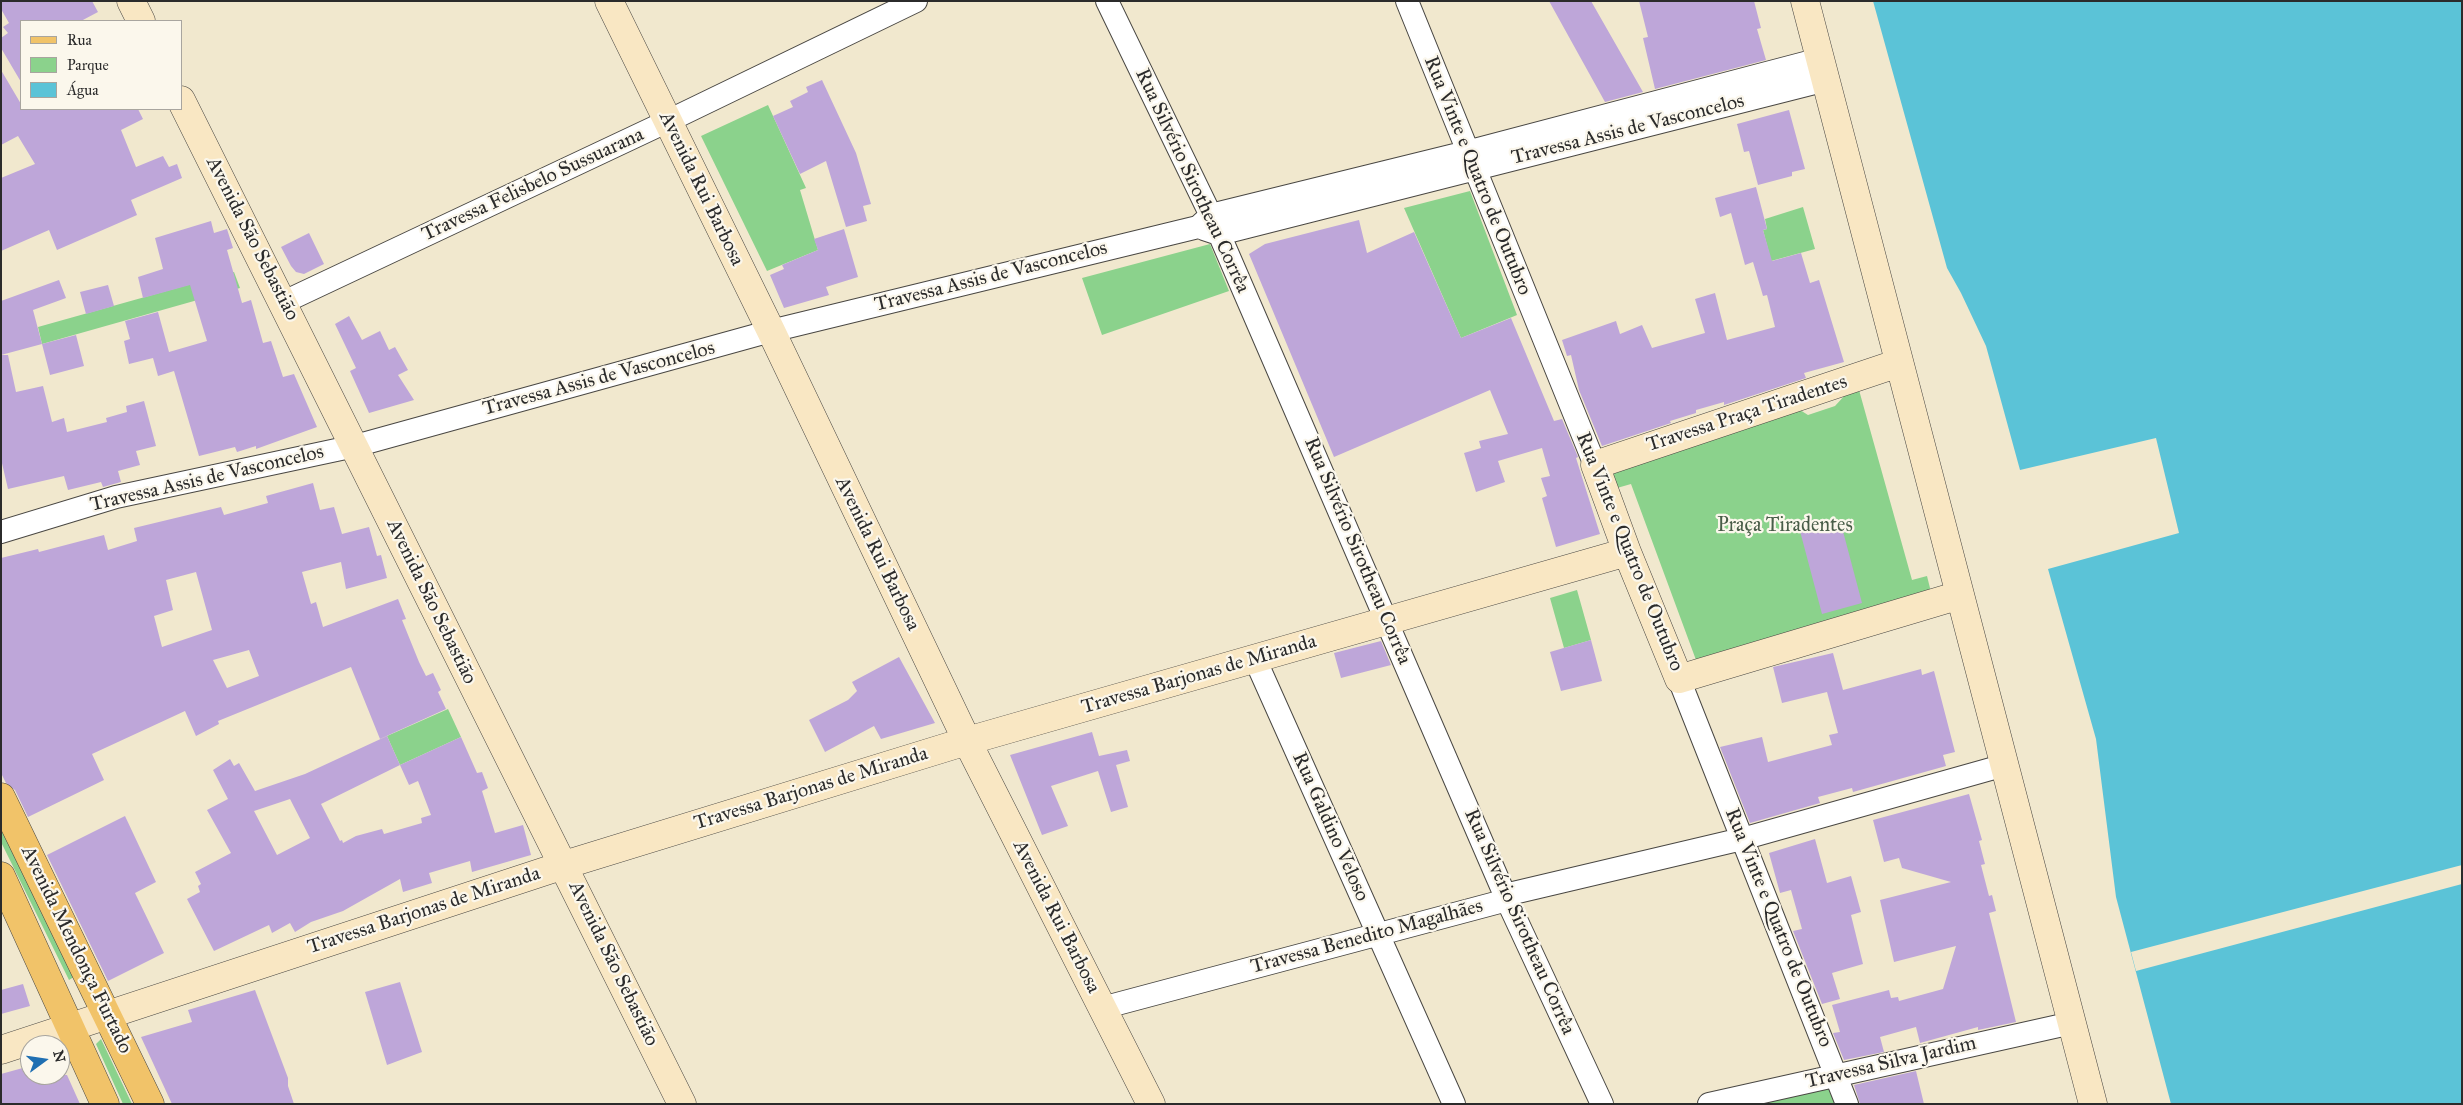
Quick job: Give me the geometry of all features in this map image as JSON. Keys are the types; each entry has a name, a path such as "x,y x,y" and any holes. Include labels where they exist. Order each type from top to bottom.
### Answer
{"main road":[{"path":"131,1 141,20"},
{"name":"Avenida Rui Barbosa","path":"609,1 771,331 967,741 1151,1104"},
{"path":"1805,1 2093,1104"},
{"name":"Avenida São Sebastião","path":"182,102 284,302 682,1104"},
{"name":"Travessa Praça Tiradentes","path":"1595,465 1900,363"},
{"name":"Rua Vinte e Quatro de Outubro","path":"1595,465 1627,552 1679,679"},
{"name":"Travessa Barjonas de Miranda","path":"1,1050 564,865 967,741 1627,552"},
{"path":"1679,679 1960,595"},
{"name":"Avenida Mendonça Furtado","path":"1,797 150,1104"},
{"name":"Avenida Mendonça Furtado","path":"1,876 72,1028 105,1104"}],"street":[{"name":"Travessa Felisbelo Sussuarana","path":"284,302 668,121 916,1"},
{"name":"Rua Silvério Sirotheau Corrêa","path":"1107,1 1388,622 1507,900 1602,1104"},
{"name":"Rua Vinte e Quatro de Outubro","path":"1406,1 1595,465"},
{"name":"Travessa Assis de Vasconcelos","path":"1,532 116,497 354,446 771,331 1209,225 1823,70"},
{"name":"Rua Galdino Veloso","path":"1255,659 1454,1104"},
{"name":"Rua Vinte e Quatro de Outubro","path":"1679,679 1847,1104"},
{"name":"Travessa Benedito Magalhães","path":"1102,1008 1507,900 1509,894 1742,839 2005,766"},
{"name":"Travessa Silva Jardim","path":"1709,1104 2072,1022"}],"green space":[{"path":"768,105 806,188 800,190 818,250 767,271 701,136"},
{"path":"1470,191 1517,315 1461,338 1404,208"},
{"path":"1803,207 1815,249 1771,261 1763,230 1767,229 1765,219"},
{"path":"1210,244 1229,291 1102,335 1082,278"},
{"path":"234,272 240,288 42,344 38,327"},
{"name":"Praça Tiradentes","path":"1859,390 1912,580 1927,576 1932,596 1696,660 1631,484 1617,488 1611,472 1800,410 1808,415 1835,406 1846,394"},
{"path":"1577,590 1591,640 1564,648 1550,598"},
{"path":"448,709 461,737 400,765 387,736"},
{"path":"1,818 77,975 69,980 1,842"},
{"path":"101,1039 132,1104 123,1104 96,1044"},
{"path":"1831,1086 1837,1104 1753,1104"}],"water":[{"path":"1873,1 2462,1 2462,1104 2171,1104 2116,897 2096,739 2048,569 2179,533 2156,438 2020,470 1986,346 1947,268"}],"pier":[{"path":"2462,865 2462,884 2136,971 2131,952"}],"building":[{"path":"1,1 92,1 98,12 83,20 20,20 20,80 1,48 1,38 8,33 3,27 9,23 1,9"},
{"path":"1549,1 1591,1 1643,92 1605,102"},
{"path":"1639,1 1754,1 1761,28 1757,29 1766,60 1655,89 1643,38 1648,37"},
{"path":"1,70 20,102 20,110 138,110 143,119 121,130 136,167 163,156 169,167 177,164 182,178 131,200 137,215 57,250 49,230 1,251 1,178 35,164 18,136 1,145"},
{"path":"822,80 856,153 871,204 863,206 867,221 846,227 826,161 800,174 773,116 793,107 790,101 808,92 806,87"},
{"path":"1789,110 1805,169 1792,172 1792,176 1758,185 1749,151 1744,152 1737,124"},
{"path":"1756,187 1767,229 1763,230 1772,261 1801,253 1810,283 1819,280 1844,362 1804,373 1806,378 1724,405 1724,402 1696,410 1696,413 1670,421 1671,423 1602,446 1579,390 1571,355 1567,356 1562,340 1616,321 1620,334 1642,325 1652,348 1705,333 1695,299 1715,293 1727,340 1775,327 1767,295 1763,296 1753,262 1745,265 1731,213 1720,217 1715,198"},
{"path":"1359,220 1367,253 1414,232 1461,338 1511,318 1554,421 1562,419 1578,457 1576,458 1600,534 1556,547 1542,498 1547,496 1541,478 1550,476 1542,448 1498,461 1505,482 1476,492 1464,453 1481,448 1479,441 1508,434 1490,390 1334,457 1249,254 1265,244"},
{"path":"211,221 214,233 227,229 233,248 227,250 242,303 251,300 263,343 271,341 283,377 294,374 317,427 256,449 256,446 237,452 235,447 199,456 174,371 158,376 153,358 129,364 124,341 130,339 125,321 158,312 169,352 207,341 190,285 143,298 138,277 163,269 155,238"},
{"path":"844,229 858,277 826,287 829,295 784,308 770,275 784,269 782,265 818,250 814,239"},
{"path":"309,233 324,264 304,274 296,272 281,247"},
{"path":"59,280 66,298 33,310 42,344 1,355 1,301"},
{"path":"108,285 114,306 86,314 80,292"},
{"path":"349,316 362,340 380,331 389,350 395,347 408,370 398,375 414,400 369,413 350,371 356,368 335,324"},
{"path":"76,335 84,366 50,375 42,344"},
{"path":"1,355 8,355 16,392 43,386 52,422 64,418 67,432 107,422 106,418 127,412 126,406 144,401 156,446 136,451 140,465 118,471 121,482 103,487 101,482 68,490 64,476 8,489 1,459"},
{"path":"313,483 320,510 334,507 342,534 369,527 377,556 381,555 387,578 346,589 341,562 302,572 311,604 316,602 323,627 398,599 406,619 402,620 419,662 426,676 433,673 441,690 438,692 446,709 380,739 351,667 218,721 219,724 196,736 185,711 92,754 104,780 28,817 15,790 6,783 1,773 1,558 38,549 39,552 104,535 108,550 137,541 134,528 221,507 224,515 268,503 266,496","holes":["196,572 212,630 162,647 154,616 173,610 166,580","249,650 259,676 227,688 213,660"]},
{"path":"1840,520 1862,603 1822,614 1800,531"},
{"path":"1591,640 1602,681 1561,691 1550,652"},
{"path":"1381,641 1391,665 1341,678 1334,653"},
{"path":"1833,653 1843,690 1921,669 1922,675 1934,671 1955,752 1943,755 1946,766 1853,792 1852,788 1818,797 1820,803 1750,823 1720,747 1762,737 1768,762 1832,745 1829,735 1838,733 1827,692 1782,703 1773,667"},
{"path":"899,657 935,723 881,739 874,726 825,752 809,720 848,700 857,691 852,682"},
{"path":"1092,732 1099,756 1127,750 1130,761 1116,765 1128,807 1111,812 1098,771 1051,786 1068,826 1042,835 1010,755"},
{"path":"387,736 400,765 461,737 477,773 482,772 488,788 482,791 495,833 523,825 531,855 472,872 470,861 429,873 432,883 403,892 400,879 343,911 311,922 295,932 290,923 272,933 269,925 214,951 187,899 200,892 198,886 201,884 195,872 231,853 207,810 228,799 213,770 230,759 234,766 239,763 255,791 305,774","holes":["400,765 409,785 418,781 431,815 421,818 422,823 384,834 382,829 356,836 343,843 342,840 340,841 321,804","290,799 310,838 277,855 254,811"]},
{"path":"1969,794 1982,840 1979,841 1985,864 1981,865 1989,896 1992,895 1996,911 1989,913 2016,1022 1978,1030 1978,1027 1920,1043 1916,1027 1880,1037 1884,1052 1844,1060 1833,1033 1840,1032 1832,1005 1889,990 1891,998 1898,997 1899,1001 1943,989 1956,946 1894,962 1880,900 1951,882 1902,868 1899,858 1884,862 1873,820"},
{"path":"125,816 156,882 135,893 164,953 108,981 47,855"},
{"path":"1815,839 1827,883 1851,876 1861,912 1851,915 1863,964 1832,973 1840,999 1822,1004 1793,931 1802,929 1791,890 1780,893 1769,853"},
{"path":"400,982 422,1052 387,1065 365,992"},
{"path":"23,984 30,1006 1,1014 1,990"},
{"path":"255,990 288,1078 288,1086 294,1104 172,1104 141,1037 192,1022 188,1010"},
{"path":"20,1069 20,1085 70,1085 70,1082 80,1104 1,1104 1,1074"},
{"path":"1916,1071 1924,1104 1860,1104 1854,1085"}]}
